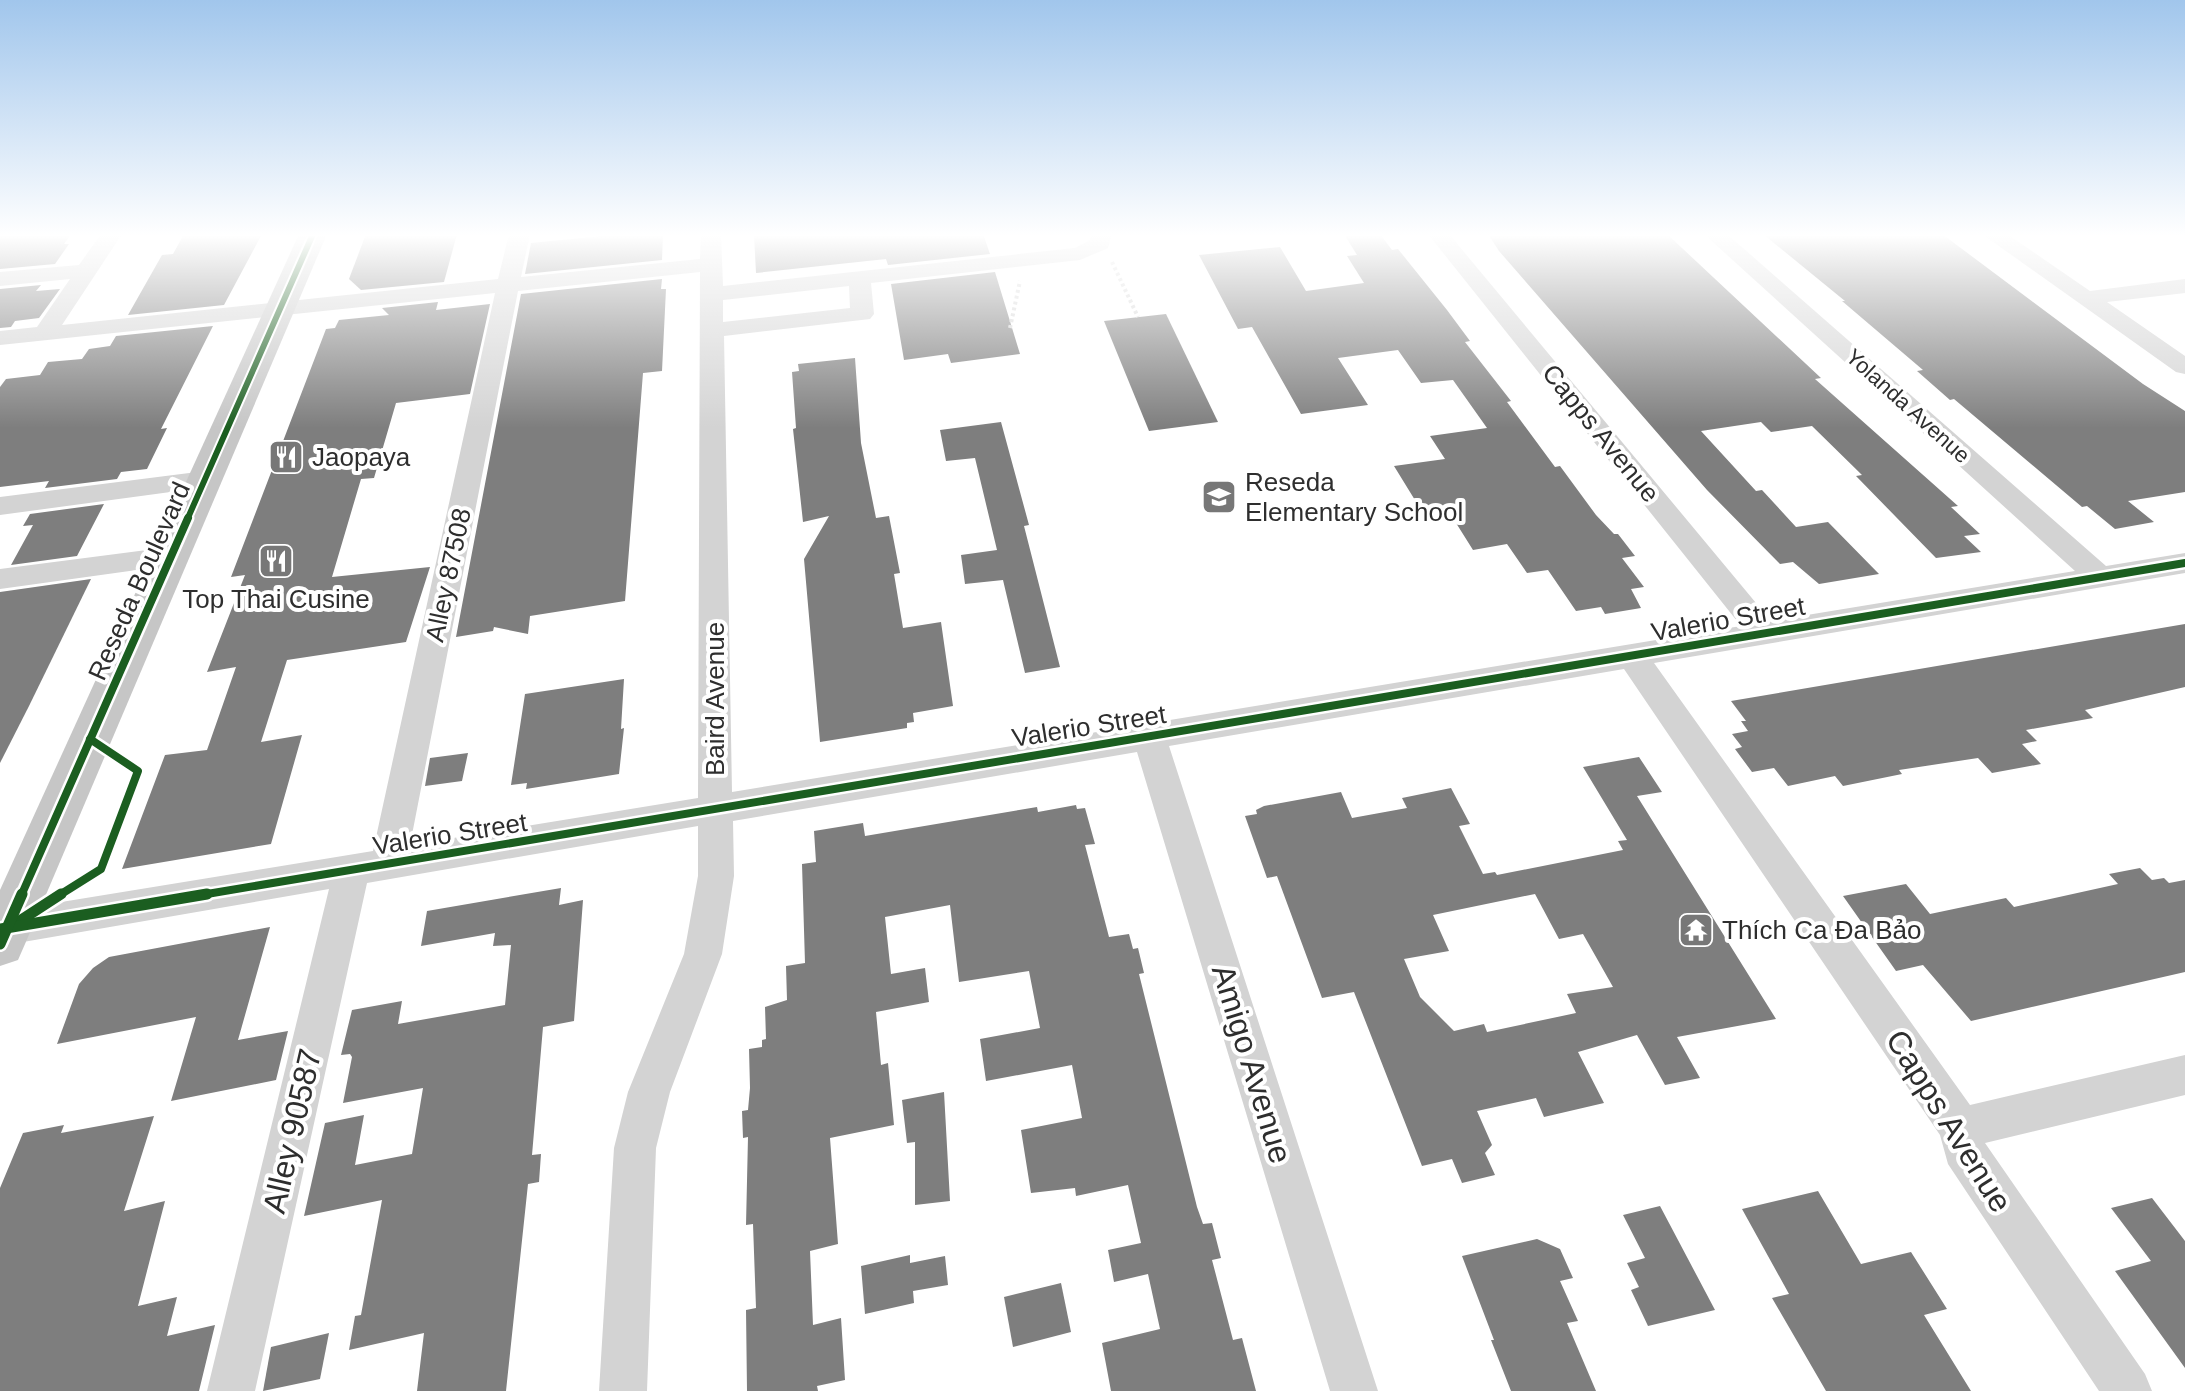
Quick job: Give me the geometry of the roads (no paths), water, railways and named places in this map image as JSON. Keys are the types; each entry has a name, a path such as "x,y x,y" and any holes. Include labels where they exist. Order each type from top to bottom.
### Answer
{"main road":[{"name":"Reseda Boulevard","path":"2,934 285,299"}],"street":[{"path":"44,334 67,299"},
{"path":"0,338 376,299"},
{"name":"Alley 87508","path":"370,868 505,299"},
{"name":"Baird Avenue","path":"623,1391 635,1148 649,1092 703,954 716,876 712,299"},
{"path":"712,330 862,314 861,299"},
{"name":"Capps Avenue","path":"1491,299 1764,633"},
{"name":"Yolanda Avenue","path":"1788,299 2101,578"},
{"path":"2087,299 2185,367"},
{"path":"0,506 205,480"},
{"path":"0,579 170,557"},
{"name":"Valerio Street","path":"2,934 370,868 2185,563"},
{"name":"Capps Avenue","path":"1631,655 1961,1128 1963,1149 2128,1391"},
{"name":"Amigo Avenue","path":"1149,736 1354,1391"},
{"name":"Alley 90587","path":"231,1391 370,868"},
{"path":"1961,1128 2185,1075"}],"place":[{"name":"Jaopaya","path":"286,457"},
{"name":"Reseda Elementary School","path":"1219,497"},
{"name":"Top Thai Cusine","path":"276,561"},
{"name":"Thích Ca Đa Bảo","path":"1696,930"}]}
